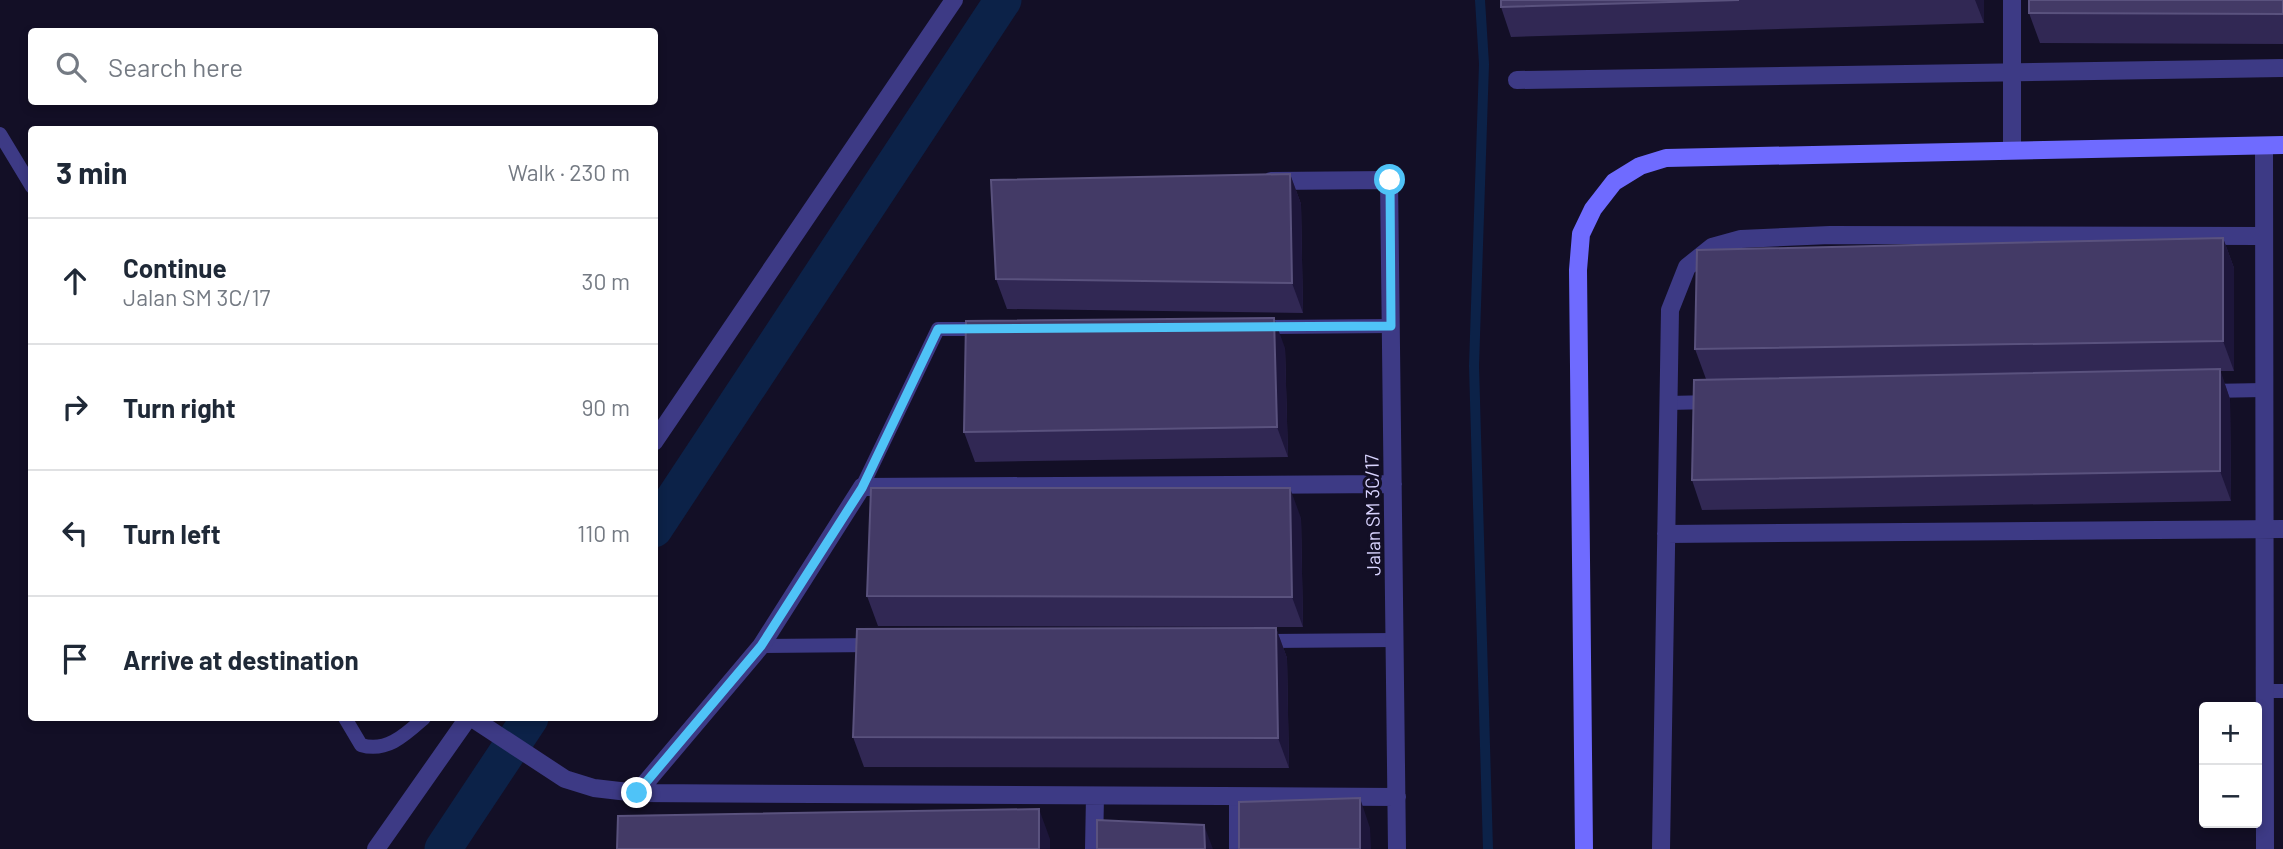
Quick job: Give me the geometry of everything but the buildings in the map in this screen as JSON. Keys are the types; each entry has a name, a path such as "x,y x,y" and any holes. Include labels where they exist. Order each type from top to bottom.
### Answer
{"street":[{"path":"658,436 954,0"},
{"path":"2011,0 2012,150"},
{"path":"1517,80 2283,68"},
{"path":"1584,849 1578,270 1581,234 1593,209 1614,183 1640,166 1666,158 2283,145"},
{"path":"2264,146 2265,843 2283,836"},
{"name":"Jalan SM 3C/17","path":"1255,181 1390,180 1397,849"},
{"path":"1661,849 1670,310 1687,267 1712,247 1741,239 1830,234 2264,236"},
{"path":"637,793 761,646 862,488 1393,484"},
{"path":"1666,534 2283,529"},
{"path":"376,849 468,721"},
{"path":"474,721 565,779 594,788 637,793 1397,797"},
{"path":"1094,849 1095,796"}],"lane":[{"path":"0,134 28,180"},
{"path":"1240,327 1391,326"},
{"path":"862,488 938,329 993,328"},
{"path":"2195,391 2264,390"},
{"path":"1668,403 1724,401"},
{"path":"1243,642 1395,640"},
{"path":"761,646 885,645"},
{"path":"2265,691 2283,691"},
{"path":"347,721 361,745 370,748 388,746 420,721"},
{"path":"1236,796 1236,849"}],"waterway":[{"path":"658,523 1003,0"},
{"path":"1480,0 1484,64 1474,366 1488,849"},
{"path":"443,849 528,721"}],"route":[{"path":"637,793 761,646 862,488 938,329 1391,326 1390,180"}]}
